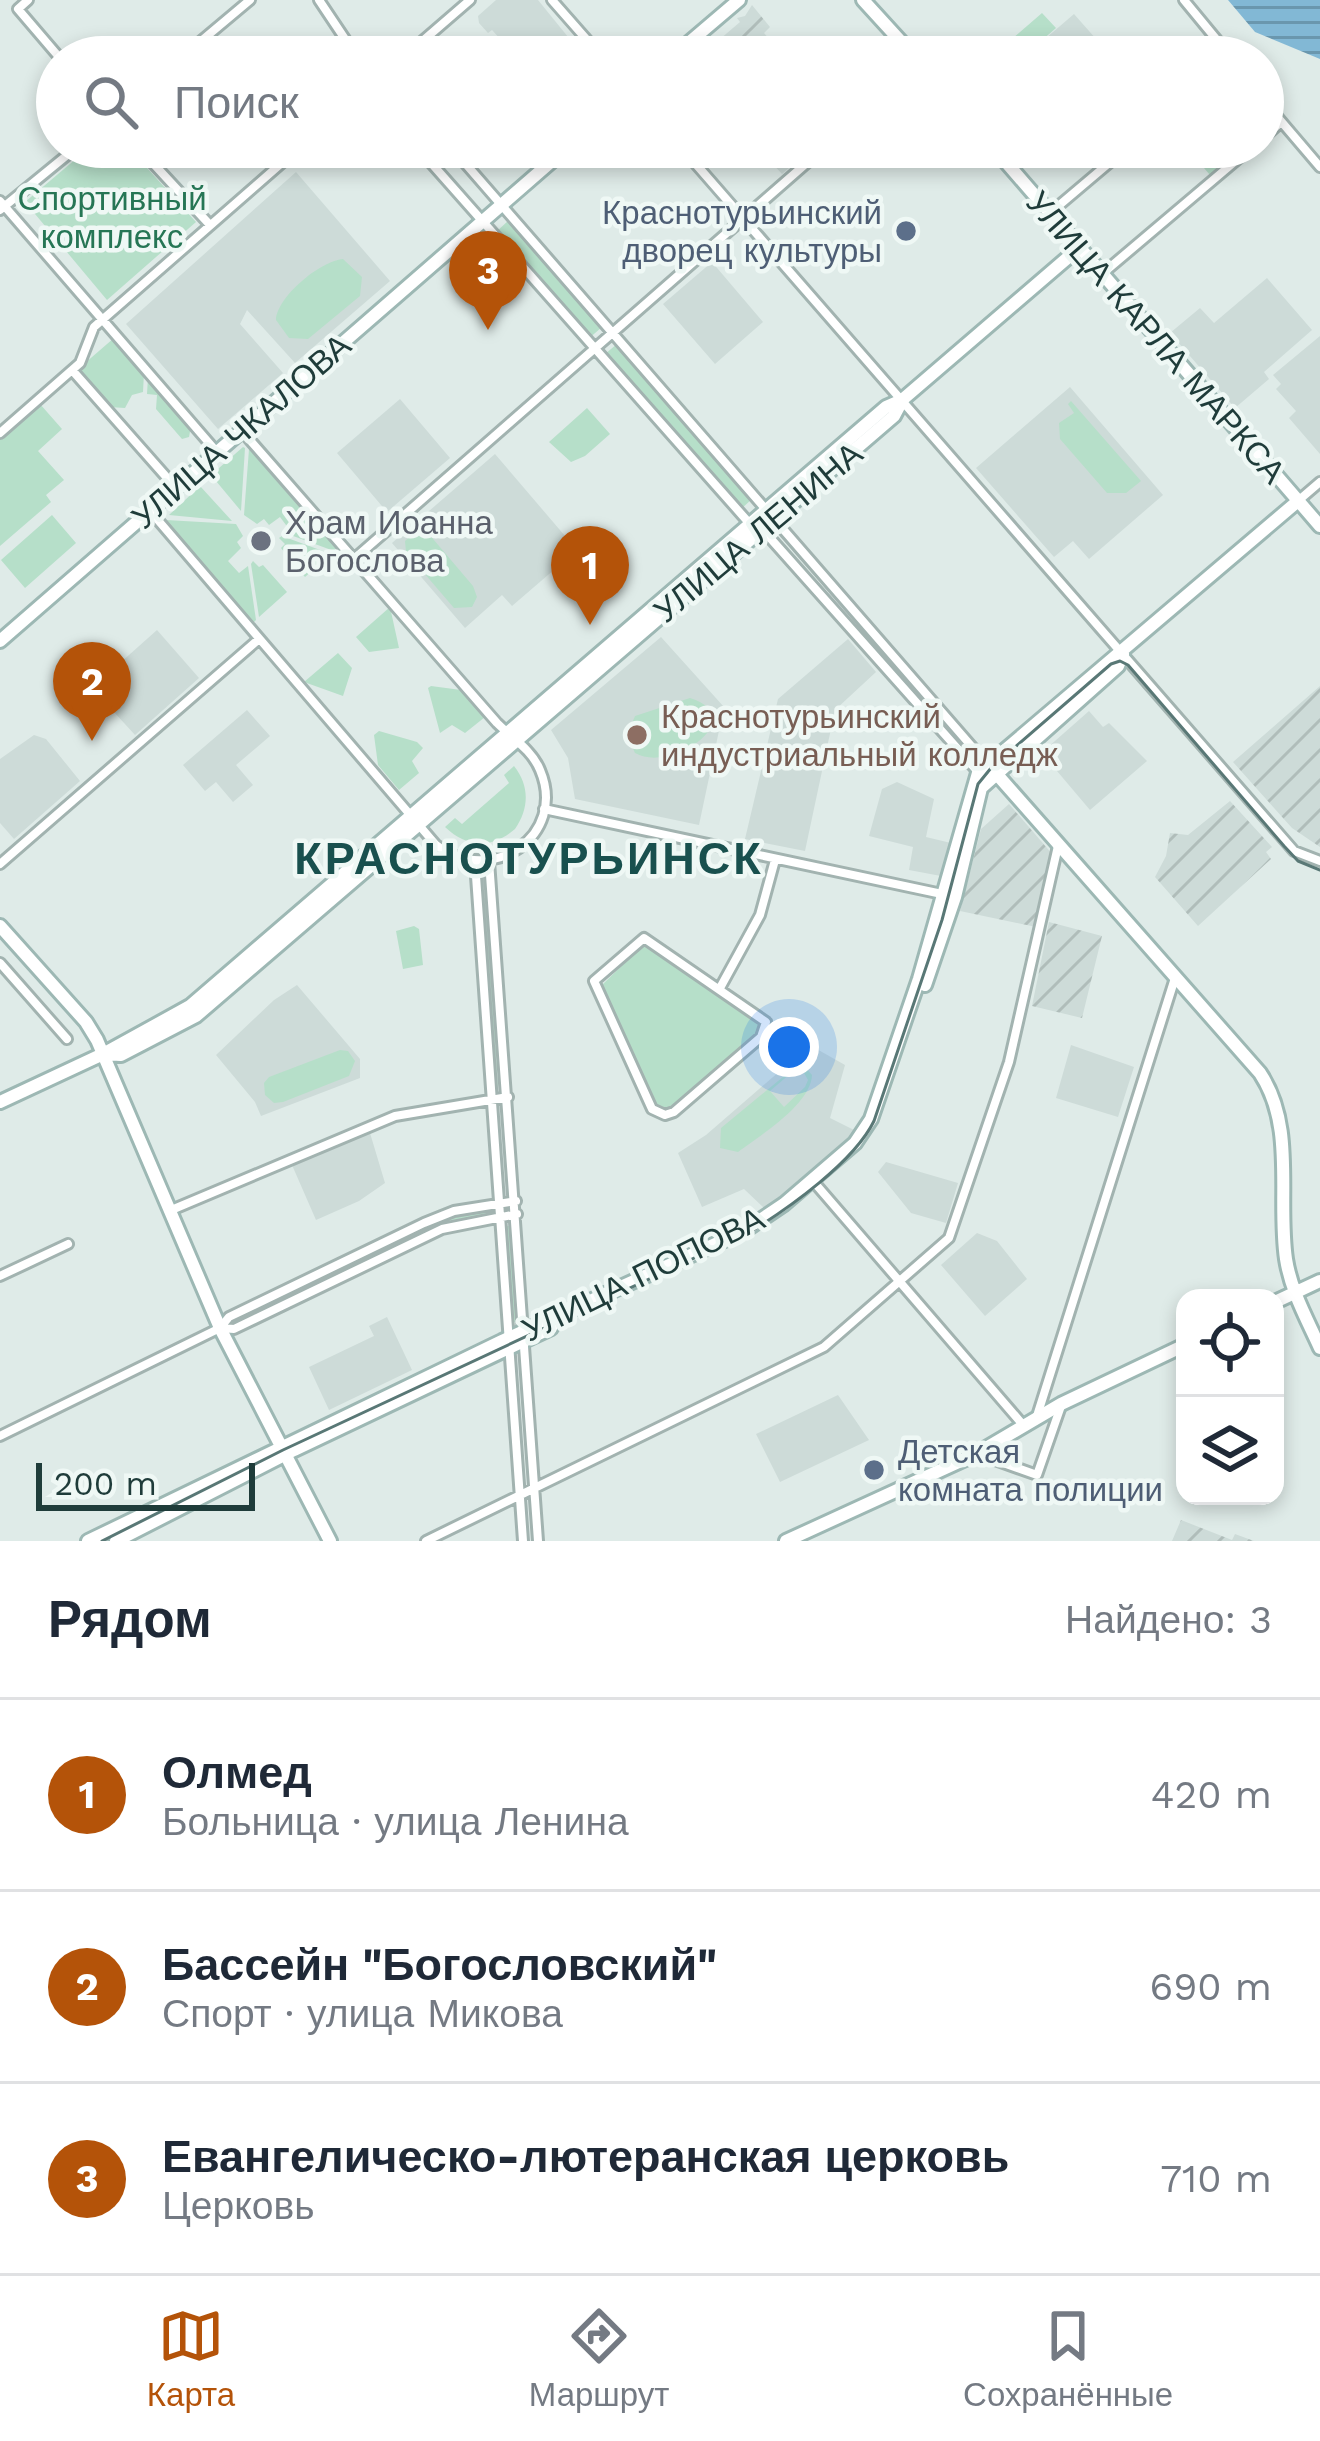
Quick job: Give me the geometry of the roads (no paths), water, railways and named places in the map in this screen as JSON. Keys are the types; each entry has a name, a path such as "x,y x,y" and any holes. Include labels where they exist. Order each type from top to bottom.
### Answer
{"street":[{"path":"28,0 18,9 41,36"},
{"path":"207,36 250,0"},
{"path":"319,0 343,36"},
{"path":"428,36 470,0"},
{"path":"552,0 584,36"},
{"path":"697,36 739,0"},
{"path":"863,0 896,36"},
{"path":"1184,0 1216,36"},
{"path":"1284,125 1320,167"},
{"path":"50,168 2,206 217,452"},
{"path":"157,168 210,225"},
{"path":"0,433 80,363 102,319 276,168"},
{"path":"435,168 755,527 771,535 1058,844 1260,1073 1274,1094 1280,1120 1286,1258 1295,1293 1320,1348"},
{"path":"469,168 991,774"},
{"path":"502,205 544,168"},
{"path":"700,168 1294,851 1320,861"},
{"path":"354,559 801,168"},
{"name":"УЛИЦА КАРЛА МАРКСА","path":"1011,168 1320,526"},
{"path":"1050,213 1103,168"},
{"path":"1102,275 1227,168"},
{"name":"УЛИЦА ЧКАЛОВА","path":"0,641 217,452 246,435 502,205"},
{"name":"УЛИЦА ЛЕНИНА","path":"0,1102 103,1054 121,1055 196,1016 403,830 770,514 894,416 902,400 1079,248"},
{"path":"72,370 176,487"},
{"path":"150,511 443,851 475,862 523,846 544,809 539,767 246,435"},
{"path":"991,774 1320,482"},
{"path":"0,864 259,639"},
{"name":"УЛИЦА ПОПОВА","path":"88,1541 744,1231 814,1183 868,1126 991,774"},
{"path":"544,809 950,896"},
{"path":"426,1541 824,1347 955,1228 1018,1030 1058,844"},
{"path":"720,988 760,915 775,860"},
{"path":"489,861 538,1541"},
{"path":"475,862 524,1541"},
{"path":"0,926 86,1022 220,1328 329,1541"},
{"path":"644,938 720,988 764,1018 765,1032 674,1112 660,1115 652,1109 594,981 644,938"},
{"path":"0,963 67,1040"},
{"path":"1030,1422 1175,977"},
{"path":"167,1211 365,1126 410,1112 508,1097"},
{"path":"814,1183 1030,1422"},
{"path":"0,1436 220,1328 229,1316 424,1223 454,1211 516,1201"},
{"path":"220,1328 235,1329 442,1229 517,1214"},
{"path":"0,1276 68,1244"},
{"path":"1284,1298 1320,1281"},
{"path":"786,1541 976,1454 1061,1404 1176,1349"},
{"path":"976,1454 1037,1475 1061,1404"},
{"name":"УЛИЦА ПОПОВА","path":"116,1541 283,1450"}],"water":[{"path":"1228,0 1320,0 1320,59 1284,44 1284,36 1255,32"}],"tram line":[{"path":"102,1541 283,1450 750,1232 819,1183 852,1152 874,1121 942,920 978,784 1111,664 1128,665 1298,861 1320,870"}],"place":[{"name":"Краснотурьинский дворец культуры","path":"906,231"},
{"name":"Евангелическо-лютеранская церковь","path":"488,330"},
{"name":"Храм Иоанна Богослова","path":"261,541"},
{"name":"Олмед","path":"590,625"},
{"name":"Краснотурьинский индустриальный колледж","path":"637,735"},
{"name":"Бассейн \"Богословский\"","path":"92,741"},
{"name":"Детская комната полиции","path":"874,1470"}],"district":[{"name":"КРАСНОТУРЬИНСК","path":"529,858"}],"park label":[{"name":"Спортивный комплекс","path":"112,217"}]}
